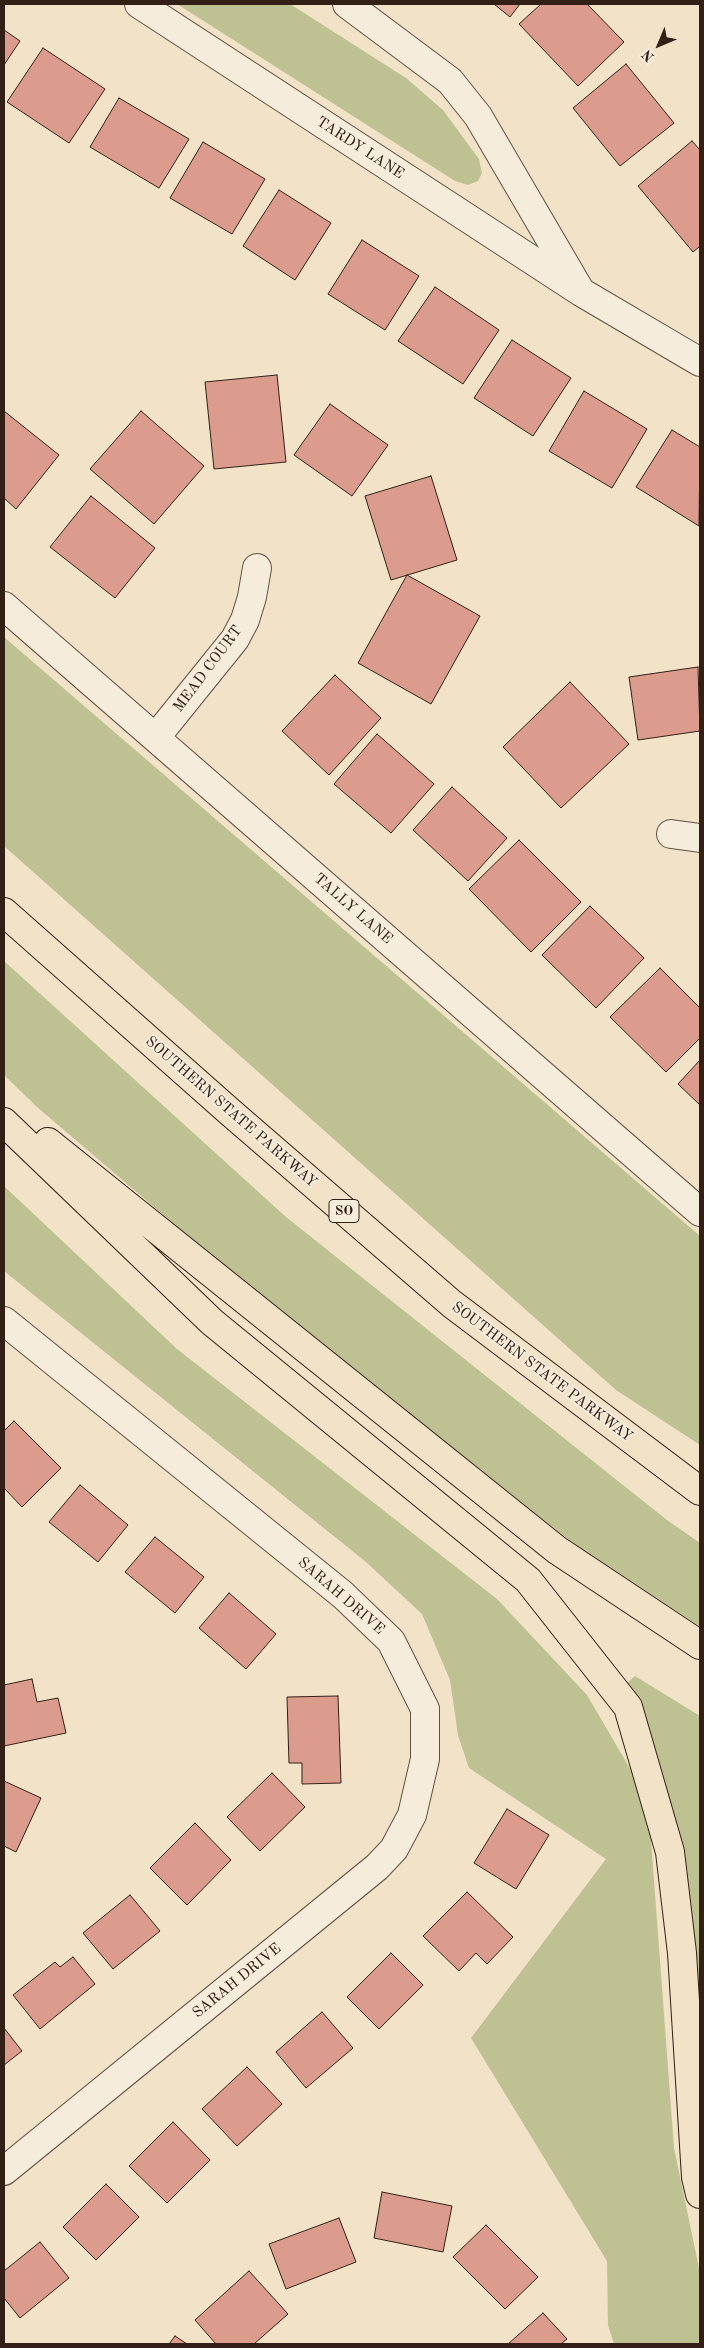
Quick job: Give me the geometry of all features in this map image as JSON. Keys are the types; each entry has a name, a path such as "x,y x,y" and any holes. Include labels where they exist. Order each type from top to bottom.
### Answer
{"highway":[{"name":"SOUTHERN STATE PARKWAY","path":"4,912 230,1112 452,1304 700,1491"},
{"path":"4,1107 556,1550 700,1644"},
{"path":"4,1122 212,1322 528,1580 628,1707 670,1852 682,1953 696,2177 700,2194"},
{"path":"662,1464 700,1478"}],"street":[{"name":"TARDY LANE","path":"139,4 581,292 700,362"},
{"name":"TARDY LANE","path":"347,4 450,80 478,116 581,292"},
{"name":"MEAD COURT","path":"156,737 235,639 245,620 252,597 257,568"},
{"name":"TALLY LANE","path":"4,606 700,1212"},
{"path":"671,834 700,838"},
{"name":"SARAH DRIVE","path":"4,1321 343,1595 391,1641 425,1709 425,1759 412,1815 394,1849 377,1867 4,2170"}],"green space":[{"path":"177,4 290,4 406,78 443,110 479,159 482,173 478,181 468,185 455,181"},
{"path":"4,637 700,1236 700,1445 616,1390 4,846"},
{"path":"4,961 286,1217 667,1520 700,1543 700,1632 625,1584 242,1282 37,1107 4,1075"},
{"path":"4,1186 177,1349 497,1599 587,1695 632,1772 651,1840 674,2148 700,2273 700,2344 614,2344 608,2325 607,2261 471,2038 606,1859 469,1768 458,1735 450,1680 422,1614 366,1562 4,1271"},
{"path":"635,1676 700,1716 700,2035 685,1861 655,1749 627,1683"}],"building":[{"path":"494,4 520,4 510,17"},
{"path":"541,4 587,4 624,42 578,86 519,24"},
{"path":"4,30 20,41 4,65"},
{"path":"43,48 105,89 69,143 7,102"},
{"path":"626,64 674,123 620,166 573,108"},
{"path":"119,98 189,139 159,188 90,147"},
{"path":"692,141 700,150 700,246 693,252 638,186"},
{"path":"203,142 265,179 232,234 170,198"},
{"path":"279,190 331,223 295,280 243,246"},
{"path":"362,240 419,276 385,330 328,294"},
{"path":"435,287 499,330 463,384 398,341"},
{"path":"512,340 571,378 533,436 474,398"},
{"path":"277,375 286,462 214,469 205,382"},
{"path":"584,391 647,429 612,488 549,451"},
{"path":"330,404 388,445 352,496 294,455"},
{"path":"4,411 59,455 16,509 4,498"},
{"path":"141,411 204,466 154,524 90,469"},
{"path":"672,430 700,447 699,526 636,487"},
{"path":"431,476 457,560 391,580 365,496"},
{"path":"91,496 155,548 115,598 50,547"},
{"path":"407,575 480,616 431,704 358,663"},
{"path":"698,667 700,731 638,740 629,677"},
{"path":"335,675 381,718 329,775 282,731"},
{"path":"570,682 629,744 561,808 503,747"},
{"path":"377,734 434,784 391,833 334,784"},
{"path":"452,787 507,838 468,881 413,830"},
{"path":"519,840 581,902 531,952 469,889"},
{"path":"590,906 644,958 596,1008 542,955"},
{"path":"660,968 700,1008 700,1038 666,1072 610,1017"},
{"path":"700,1060 700,1105 678,1084"},
{"path":"14,1421 61,1468 22,1507 4,1488 4,1431"},
{"path":"80,1485 128,1525 98,1562 49,1522"},
{"path":"155,1537 204,1577 175,1613 125,1572"},
{"path":"229,1593 276,1634 246,1669 199,1628"},
{"path":"32,1679 37,1702 58,1698 66,1733 4,1746 4,1685"},
{"path":"338,1696 341,1783 302,1784 302,1763 289,1763 287,1697"},
{"path":"272,1773 305,1807 260,1851 227,1817"},
{"path":"4,1781 41,1798 16,1852 4,1846"},
{"path":"507,1809 549,1835 516,1889 474,1863"},
{"path":"195,1823 231,1860 187,1905 150,1868"},
{"path":"467,1892 513,1937 487,1964 476,1953 459,1971 423,1936"},
{"path":"130,1895 160,1931 113,1969 83,1933"},
{"path":"391,1953 423,1985 379,2029 347,1997"},
{"path":"73,1957 95,1984 40,2029 13,1995 55,1962 60,1967"},
{"path":"322,2012 353,2048 306,2088 276,2052"},
{"path":"4,2028 22,2051 4,2065"},
{"path":"247,2067 282,2104 237,2146 202,2109"},
{"path":"173,2122 210,2160 167,2203 129,2166"},
{"path":"106,2184 139,2217 96,2260 63,2227"},
{"path":"382,2192 452,2206 443,2252 374,2238"},
{"path":"339,2218 356,2262 286,2289 269,2244"},
{"path":"486,2225 538,2277 505,2309 453,2257"},
{"path":"40,2242 69,2278 20,2318 4,2298 4,2271"},
{"path":"249,2271 288,2314 254,2344 216,2344 195,2320"},
{"path":"543,2313 567,2339 561,2344 508,2344"},
{"path":"175,2336 187,2344 169,2344"}]}
